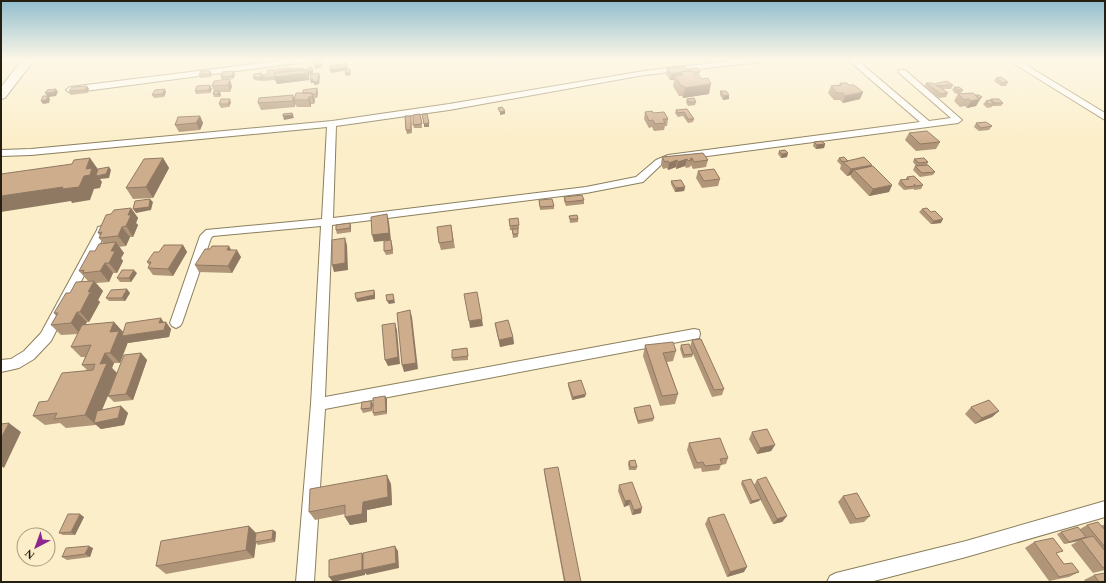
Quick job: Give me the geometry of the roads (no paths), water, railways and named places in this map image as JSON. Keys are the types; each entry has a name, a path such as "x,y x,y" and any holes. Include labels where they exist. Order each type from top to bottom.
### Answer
{"street":[{"path":"70,90 92,87"},
{"path":"1,153 31,152 332,124 449,107 563,87"},
{"path":"885,87 926,124"},
{"path":"176,323 210,233 326,222 586,190 639,180 659,162 668,158 958,120 920,87"},
{"path":"1056,87 1105,117"},
{"path":"305,582 318,404 332,124"},
{"path":"1,366 14,364 29,355 46,337 102,230"},
{"path":"318,404 694,334"},
{"path":"836,582 966,549 1105,509"}]}
